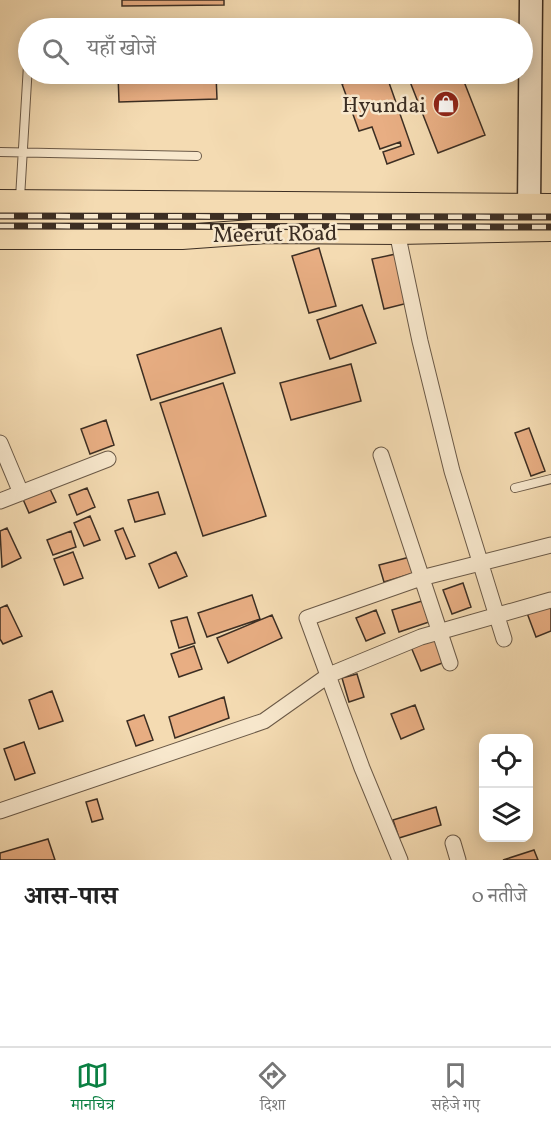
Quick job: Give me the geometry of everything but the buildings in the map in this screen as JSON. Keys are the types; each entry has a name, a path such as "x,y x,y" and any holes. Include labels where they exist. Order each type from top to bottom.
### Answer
{"main road":[{"name":"Meerut Road","path":"10,202 540,218"},
{"name":"Meerut Road","path":"0,237 182,237 266,231 397,232 540,218"}],"street":[{"path":"531,0 532,18"},
{"path":"533,48 540,218"},
{"path":"397,232 420,341 452,471 504,639"},
{"path":"0,443 21,493"},
{"path":"381,455 450,663"},
{"path":"0,501 108,459"},
{"path":"400,860 362,768 307,618 421,578 551,545"},
{"path":"0,811 264,721 329,675 439,631 551,600"},
{"path":"453,843 458,860"}],"lane":[{"path":"10,202 24,153 27,84"},
{"path":"0,152 197,156"},
{"path":"515,488 551,479"}],"railway":[{"path":"0,216 551,217"},
{"path":"0,226 551,227"}],"place":[{"name":"Hyundai","path":"446,104"}]}
